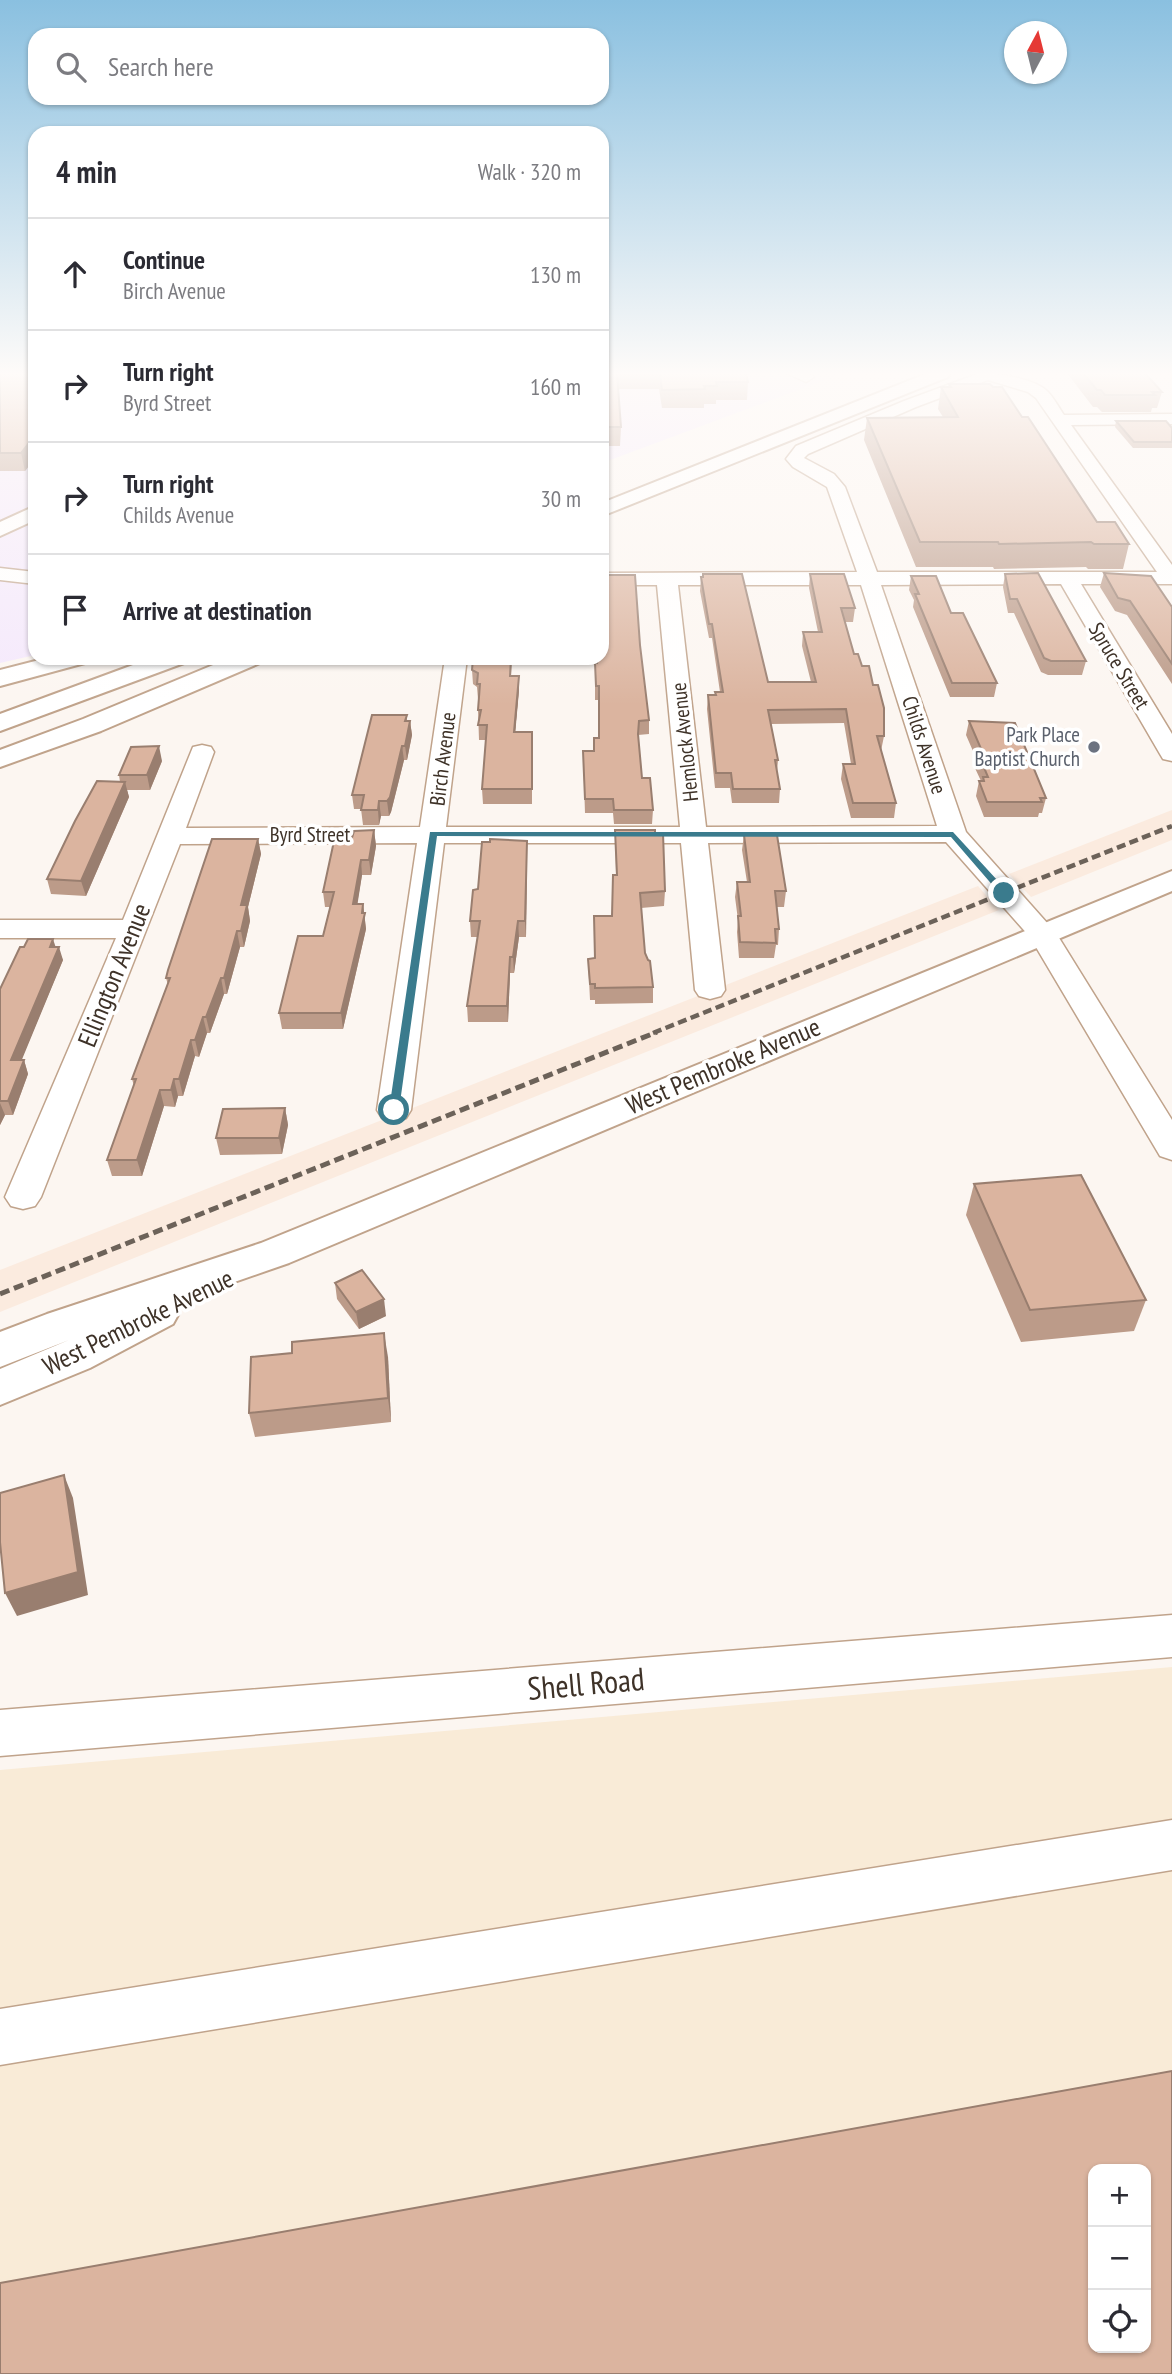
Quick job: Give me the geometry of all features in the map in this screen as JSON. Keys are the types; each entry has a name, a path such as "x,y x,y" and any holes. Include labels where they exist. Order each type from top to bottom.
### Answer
{"main road":[{"path":"609,507 667,484"},
{"path":"0,530 28,516"},
{"path":"0,546 28,532"},
{"path":"0,678 49,665"},
{"path":"0,723 156,665"},
{"path":"0,747 229,665"},
{"path":"0,759 92,725 233,665"},
{"name":"West Pembroke Avenue","path":"0,1350 62,1325 275,1253 1172,880"},
{"name":"West Pembroke Avenue","path":"0,1388 75,1356 275,1253"}],"street":[{"name":"Childs Avenue","path":"834,484 869,578 953,834 1042,933 1172,1148"},
{"path":"1105,484 1171,578"},
{"path":"0,574 28,577"},
{"name":"Hemlock Avenue","path":"667,578 710,990"},
{"name":"Spruce Street","path":"1067,578 1172,754"},
{"path":"609,579 1171,578"},
{"name":"Birch Avenue","path":"394,1110 455,665"},
{"name":"Ellington Avenue","path":"23,1197 134,929 202,752"},
{"name":"Byrd Street","path":"170,836 953,834"},
{"path":"0,929 134,929"},
{"name":"Shell Road","path":"0,1733 1172,1636"},
{"path":"0,2037 1172,1845"}],"shaded area":[{"path":"0,484 28,484 28,657 0,663"},
{"path":"1172,810 1172,840 1031,897 1009,874"},
{"path":"978,886 999,910 0,1312 0,1270"},
{"path":"1172,1667 1172,2374 0,2374 0,1770"}],"building":[{"path":"895,484 1072,484 1097,522 1115,522 1129,544 1091,542 920,542"},
{"path":"1038,573 1086,661 1051,661 1044,658 1017,599 1010,599 1005,574"},
{"path":"1104,573 1151,576 1172,607 1172,664 1130,601 1118,598"},
{"path":"703,574 742,574 768,682 816,682 803,632 822,632 810,574 844,574 855,608 841,608 854,654 858,654 862,666 869,666 873,685 878,685 884,708 884,736 877,736 896,803 853,803 843,764 855,764 846,709 768,710 778,760 775,760 780,789 733,789 731,773 716,773 708,695 723,692 701,577"},
{"path":"609,575 635,575 649,720 639,721 638,734 642,778 650,778 653,810 614,810 613,799 585,799 583,751 594,751 594,738 599,738 599,686 596,686 595,665 609,665"},
{"path":"911,576 936,576 951,613 963,613 997,683 952,683 915,594 919,594"},
{"path":"472,665 511,665 510,676 519,676 514,732 532,732 532,789 482,789 487,725 478,725 481,710 478,710 480,684 477,684 478,673 472,670"},
{"path":"372,715 407,715 405,721 410,721 390,797 387,801 379,801 378,810 361,810 364,795 352,795"},
{"path":"969,721 1015,723 1046,798 1040,798 1042,802 987,802 979,781 988,777 977,751 982,751"},
{"path":"159,746 147,775 119,775 131,747"},
{"path":"97,781 125,782 81,881 47,879 75,821"},
{"path":"374,830 369,860 361,860 353,904 363,904 362,913 365,913 341,1013 279,1013 298,936 323,936 334,892 323,892 334,841 351,841 354,831"},
{"path":"615,830 655,830 655,833 663,833 665,891 640,893 645,953 650,961 653,987 595,988 595,984 590,984 588,959 595,958 594,916 612,916 613,875 617,875"},
{"path":"744,835 777,835 786,891 775,891 779,929 775,929 776,943 740,942 738,916 741,916 737,882 750,882"},
{"path":"212,839 258,839 241,905 247,905 241,931 237,931 224,978 221,978 195,1040 191,1040 179,1079 174,1079 171,1090 160,1090 137,1160 107,1160 136,1079 132,1079 170,978 166,978 168,970"},
{"path":"490,839 527,841 525,921 518,921 513,957 510,957 507,1006 467,1006 480,921 470,921 473,890 478,889 482,842 490,842"},
{"path":"28,939 53,939 50,947 59,947 11,1060 24,1060 8,1101 0,1101 0,989 20,947 24,947"},
{"path":"285,1108 279,1138 216,1138 223,1109"},
{"path":"1081,1175 1146,1300 1030,1310 974,1184"},
{"path":"362,1270 384,1299 356,1312 335,1283"},
{"path":"384,1333 388,1398 249,1413 251,1357 292,1353 292,1342"},
{"path":"64,1475 78,1572 5,1593 0,1542 0,1493"},
{"path":"1172,2071 1172,2374 0,2374 0,2283"}],"railway":[{"path":"653,1033 1172,826"},
{"path":"0,1294 657,1032"}],"place":[{"name":"Park Place Baptist Church","path":"1094,747"}],"route":[{"path":"394,1110 433,834 953,834 1004,893"}]}
